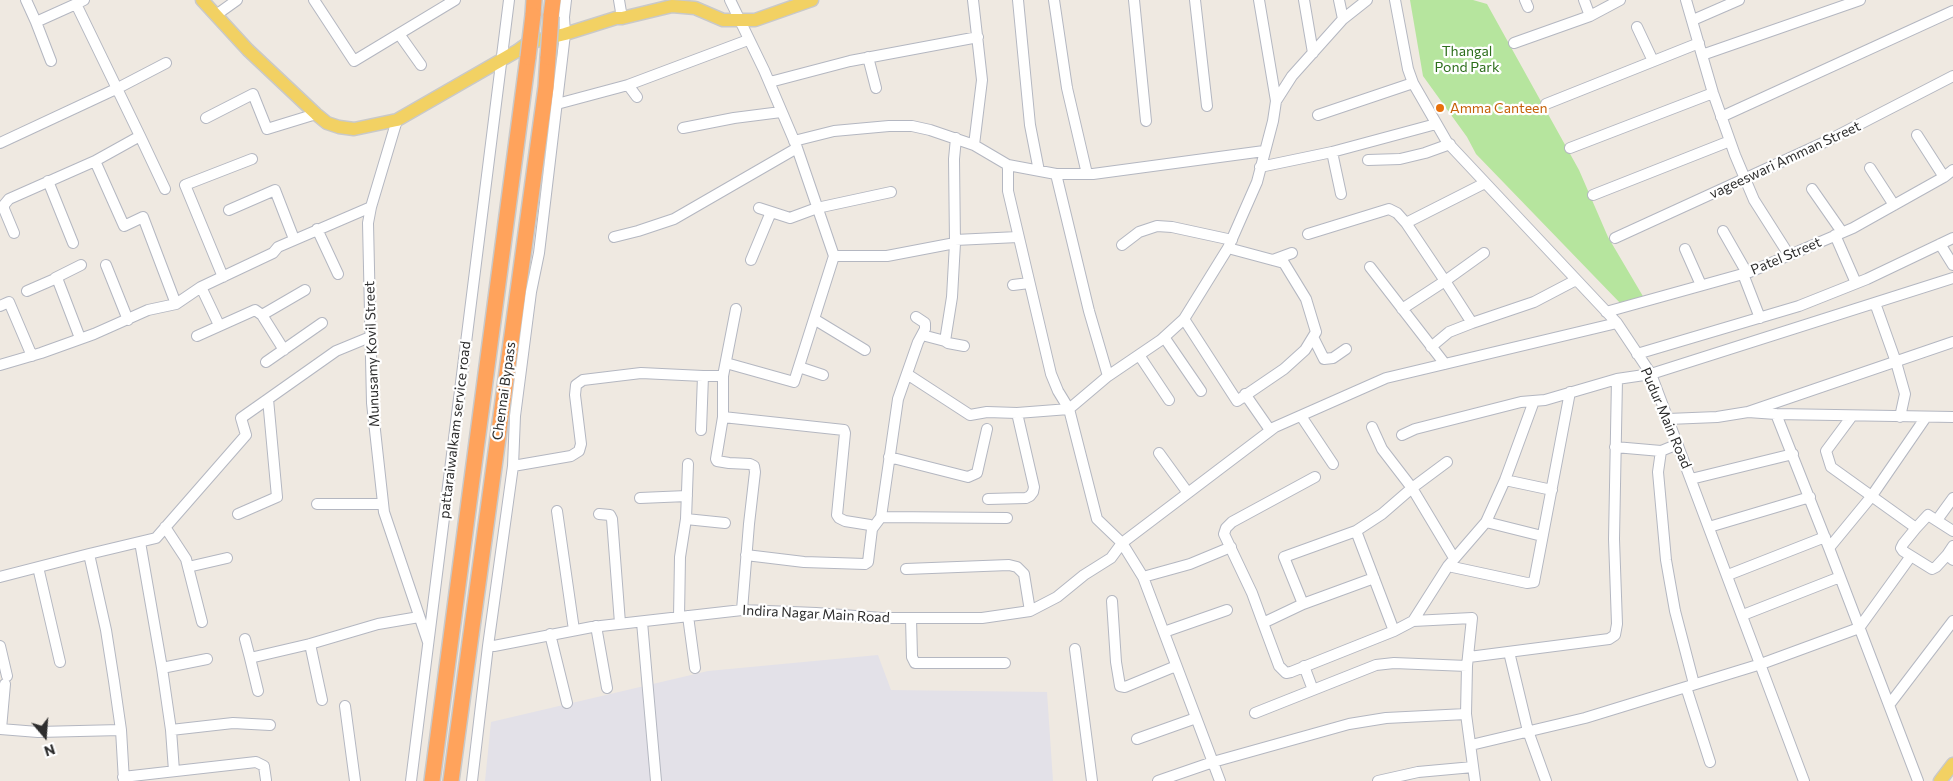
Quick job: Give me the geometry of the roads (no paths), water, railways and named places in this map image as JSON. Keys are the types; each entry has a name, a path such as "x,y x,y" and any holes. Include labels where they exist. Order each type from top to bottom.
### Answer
{"highway":[{"name":"Chennai Bypass","path":"451,781 545,97 552,0"},
{"name":"Chennai Bypass","path":"432,781 528,57 533,7"}],"main road":[{"path":"202,0 248,50 316,114 327,123 354,129 397,120 528,43 616,18 672,6 694,8 723,20 755,20 812,0"},
{"path":"1940,781 1953,764"}],"street":[{"path":"26,0 52,62"},
{"path":"216,15 237,0"},
{"path":"314,0 354,61 455,0"},
{"name":"pattaraiwalkam service road","path":"411,781 509,0"},
{"path":"472,781 488,646 513,466 515,416 531,292 539,252 557,104 565,34 566,0"},
{"path":"620,0 622,18"},
{"path":"726,363 794,382 834,256 796,145 770,82 730,0"},
{"path":"972,0 982,80 974,145"},
{"path":"1018,0 1030,125 1039,171"},
{"path":"1054,0 1067,88 1087,174"},
{"path":"1134,0 1146,121"},
{"path":"1196,0 1208,106"},
{"path":"907,374 970,415 990,412 1017,413 1069,409 1108,376 1139,356 1184,319 1230,244 1257,182 1273,121 1276,101 1259,0"},
{"path":"1304,0 1313,53"},
{"path":"1339,0 1343,19"},
{"path":"1276,101 1292,76 1343,19 1367,0"},
{"name":"Pudur Main Road","path":"1395,0 1408,69 1413,83 1436,124 1450,144 1485,183 1617,323 1651,374 1804,781"},
{"path":"1584,0 1590,16"},
{"path":"1514,43 1590,16 1620,0"},
{"path":"1686,0 1713,93 1730,141 1754,200 1789,255"},
{"path":"1693,20 1739,0"},
{"path":"1702,55 1860,0"},
{"path":"36,22 80,2 165,190"},
{"path":"1721,117 1953,11"},
{"path":"1637,27 1652,61"},
{"path":"399,34 422,65"},
{"path":"770,82 868,57 978,37"},
{"path":"557,104 628,85 748,40"},
{"path":"1546,104 1699,43"},
{"path":"868,57 876,88"},
{"path":"0,143 118,88 166,63"},
{"name":"vageeswari Amman Street","path":"1615,238 1746,180 1827,141 1953,76"},
{"path":"1318,115 1413,83"},
{"path":"628,85 637,97"},
{"path":"1570,148 1713,93"},
{"path":"206,118 253,94 267,129 316,114"},
{"path":"683,128 734,118 781,112"},
{"name":"Munusamy Kovil Street","path":"397,120 368,223 372,403 384,512 428,644"},
{"path":"1260,167 1332,152 1436,124"},
{"path":"614,237 638,232 674,219 796,145 834,131 912,126 974,145 1008,165 1056,174 1087,174 1264,151"},
{"path":"1917,135 1944,177"},
{"path":"14,233 4,209 4,205 9,200 95,160 140,136"},
{"path":"946,341 952,296 955,242 954,159 956,138"},
{"path":"1593,195 1730,141"},
{"path":"1368,160 1400,159 1450,144"},
{"path":"1332,152 1341,194"},
{"path":"222,277 185,186 252,159"},
{"path":"95,160 124,226 143,217 176,304"},
{"path":"1008,165 1007,186 1051,374 1058,391 1069,409 1097,519 1122,543 1143,577 1220,781"},
{"path":"1870,168 1894,205"},
{"name":"Patel Street","path":"1606,312 1745,273 1789,255 1839,234 1944,177 1953,170"},
{"path":"1056,174 1089,311 1108,376"},
{"path":"48,181 73,243"},
{"path":"1406,224 1485,183"},
{"path":"1812,189 1839,234 1856,284"},
{"path":"229,210 275,190 294,239"},
{"path":"759,208 790,218 817,208 891,192"},
{"path":"0,365 32,356 128,320 148,310 176,304 201,287 273,253 278,246 371,207"},
{"path":"1308,234 1389,209 1397,213 1445,281 1472,324"},
{"path":"751,260 771,212"},
{"path":"1122,245 1139,232 1157,226 1172,227 1230,244 1284,264 1306,298 1316,332 1305,350 1284,369 1245,394 1237,402 1184,319"},
{"path":"317,229 338,274"},
{"path":"1723,230 1745,273 1760,318"},
{"path":"834,256 887,256 955,242 1018,237"},
{"path":"1637,354 1799,306 1856,284 1953,238"},
{"path":"1940,244 1953,265"},
{"path":"1685,249 1702,285"},
{"path":"1273,260 1292,253"},
{"path":"1402,309 1484,253"},
{"path":"27,291 81,265"},
{"path":"106,265 128,320"},
{"path":"1370,267 1445,364"},
{"path":"55,278 59,281 80,338"},
{"path":"1402,434 1511,405 1545,400 1617,379 1651,374 1953,278"},
{"path":"1431,347 1449,332 1534,302 1576,280"},
{"path":"1013,285 1029,283"},
{"path":"201,287 219,325"},
{"path":"262,315 305,290"},
{"path":"0,306 9,302 32,356"},
{"path":"1875,303 1905,394 1900,417"},
{"path":"736,309 722,376 723,417 716,459 718,461 754,466 742,610"},
{"path":"197,336 255,310 262,315 284,350"},
{"path":"746,555 804,562 865,564 868,562 872,529 881,517 898,399 918,342 925,329 925,323 916,317"},
{"path":"814,319 865,350"},
{"path":"266,362 322,323"},
{"name":"Indira Nagar Main Road","path":"488,646 596,626 742,610 911,618 982,618 1030,610 1057,597 1084,575 1111,558 1122,543 1270,430 1386,378 1617,323"},
{"path":"922,335 946,341 948,344 964,346"},
{"path":"0,577 156,538 246,435 241,418 336,351 370,337"},
{"path":"1164,337 1201,391"},
{"path":"1313,337 1324,359 1333,358 1346,349"},
{"path":"1668,419 1717,417 1748,412 1953,342"},
{"path":"1139,356 1169,400"},
{"path":"799,367 823,375"},
{"path":"513,466 571,456 579,451 581,444 575,395 576,385 583,380 641,373 722,376"},
{"path":"701,430 703,376"},
{"path":"1255,713 1376,665 1468,661 1509,652 1609,639 1615,635 1617,624 1614,539 1617,379"},
{"path":"1372,426 1382,449 1412,488 1451,562 1527,583 1534,582 1570,392"},
{"path":"1245,394 1270,430"},
{"path":"238,514 276,499 278,495 268,399"},
{"path":"1413,621 1451,562 1486,522 1505,480 1534,401"},
{"path":"1748,412 1953,417"},
{"path":"988,499 1026,498 1033,492 1034,487 1017,413"},
{"path":"1776,414 1830,548 1918,781"},
{"path":"1301,416 1333,464"},
{"path":"1852,416 1827,450 1826,454 1829,464 1871,497 1916,528"},
{"path":"723,417 844,430 838,515 839,518 845,521 870,524 872,529"},
{"path":"1830,548 1871,497 1926,417"},
{"path":"889,457 968,477 977,473 987,429"},
{"path":"1615,447 1661,451 1678,444"},
{"path":"1661,451 1658,472 1666,560 1690,686 1710,762"},
{"path":"1159,453 1188,493"},
{"path":"1692,479 1793,454"},
{"path":"1303,604 1284,557 1356,531 1382,514 1412,488 1447,462"},
{"path":"688,464 686,519 680,557 684,617 695,668"},
{"path":"1315,477 1232,522 1226,528 1224,534 1263,622 1280,666 1286,673 1394,631 1413,621 1472,618 1466,714 1475,781"},
{"path":"1505,480 1552,490"},
{"path":"640,498 687,496"},
{"path":"1710,527 1810,497"},
{"path":"1937,520 1953,498"},
{"path":"317,504 383,504"},
{"path":"557,511 574,630"},
{"path":"599,514 610,515 612,519 620,623"},
{"path":"1953,531 1928,515 1902,548 1932,569 1950,558 1953,546"},
{"path":"881,517 1007,518"},
{"path":"686,519 726,523"},
{"path":"1486,522 1542,536"},
{"path":"165,527 182,552 188,567 202,622"},
{"path":"1356,531 1394,631"},
{"path":"1728,575 1825,537"},
{"path":"140,542 162,668 171,730 174,771"},
{"path":"1143,577 1190,564 1231,547"},
{"path":"89,554 106,630 121,730 123,779 256,762 264,766 266,780"},
{"path":"1471,745 1585,718 1761,664 1859,628 1911,556"},
{"path":"188,567 227,558"},
{"path":"906,569 1009,565 1017,567 1024,574 1030,610"},
{"path":"38,567 60,662"},
{"path":"1743,615 1840,576"},
{"path":"1263,622 1303,604 1374,578"},
{"path":"1112,601 1120,686 1125,687 1176,666"},
{"path":"1164,632 1227,610"},
{"path":"250,658 310,644 378,624 419,617"},
{"path":"911,618 912,657 915,663 1005,664"},
{"path":"1889,705 1953,621"},
{"path":"642,622 656,781"},
{"path":"596,626 607,688"},
{"path":"550,634 567,703"},
{"path":"245,639 258,691"},
{"path":"310,644 322,700"},
{"path":"0,646 6,680 1,729 38,732 121,730"},
{"path":"1075,648 1092,781"},
{"path":"1509,652 1528,731 1546,781"},
{"path":"162,668 207,659"},
{"path":"1304,666 1313,690"},
{"path":"345,706 355,781"},
{"path":"1158,781 1212,762 1366,720 1466,714"},
{"path":"1137,739 1196,718"},
{"path":"171,730 233,724 270,725"},
{"path":"1384,780 1418,772 1473,767"}],"place":[{"name":"Amma Canteen","path":"1440,108"}],"park label":[{"name":"Thangal Pond Park","path":"1467,59"}]}
